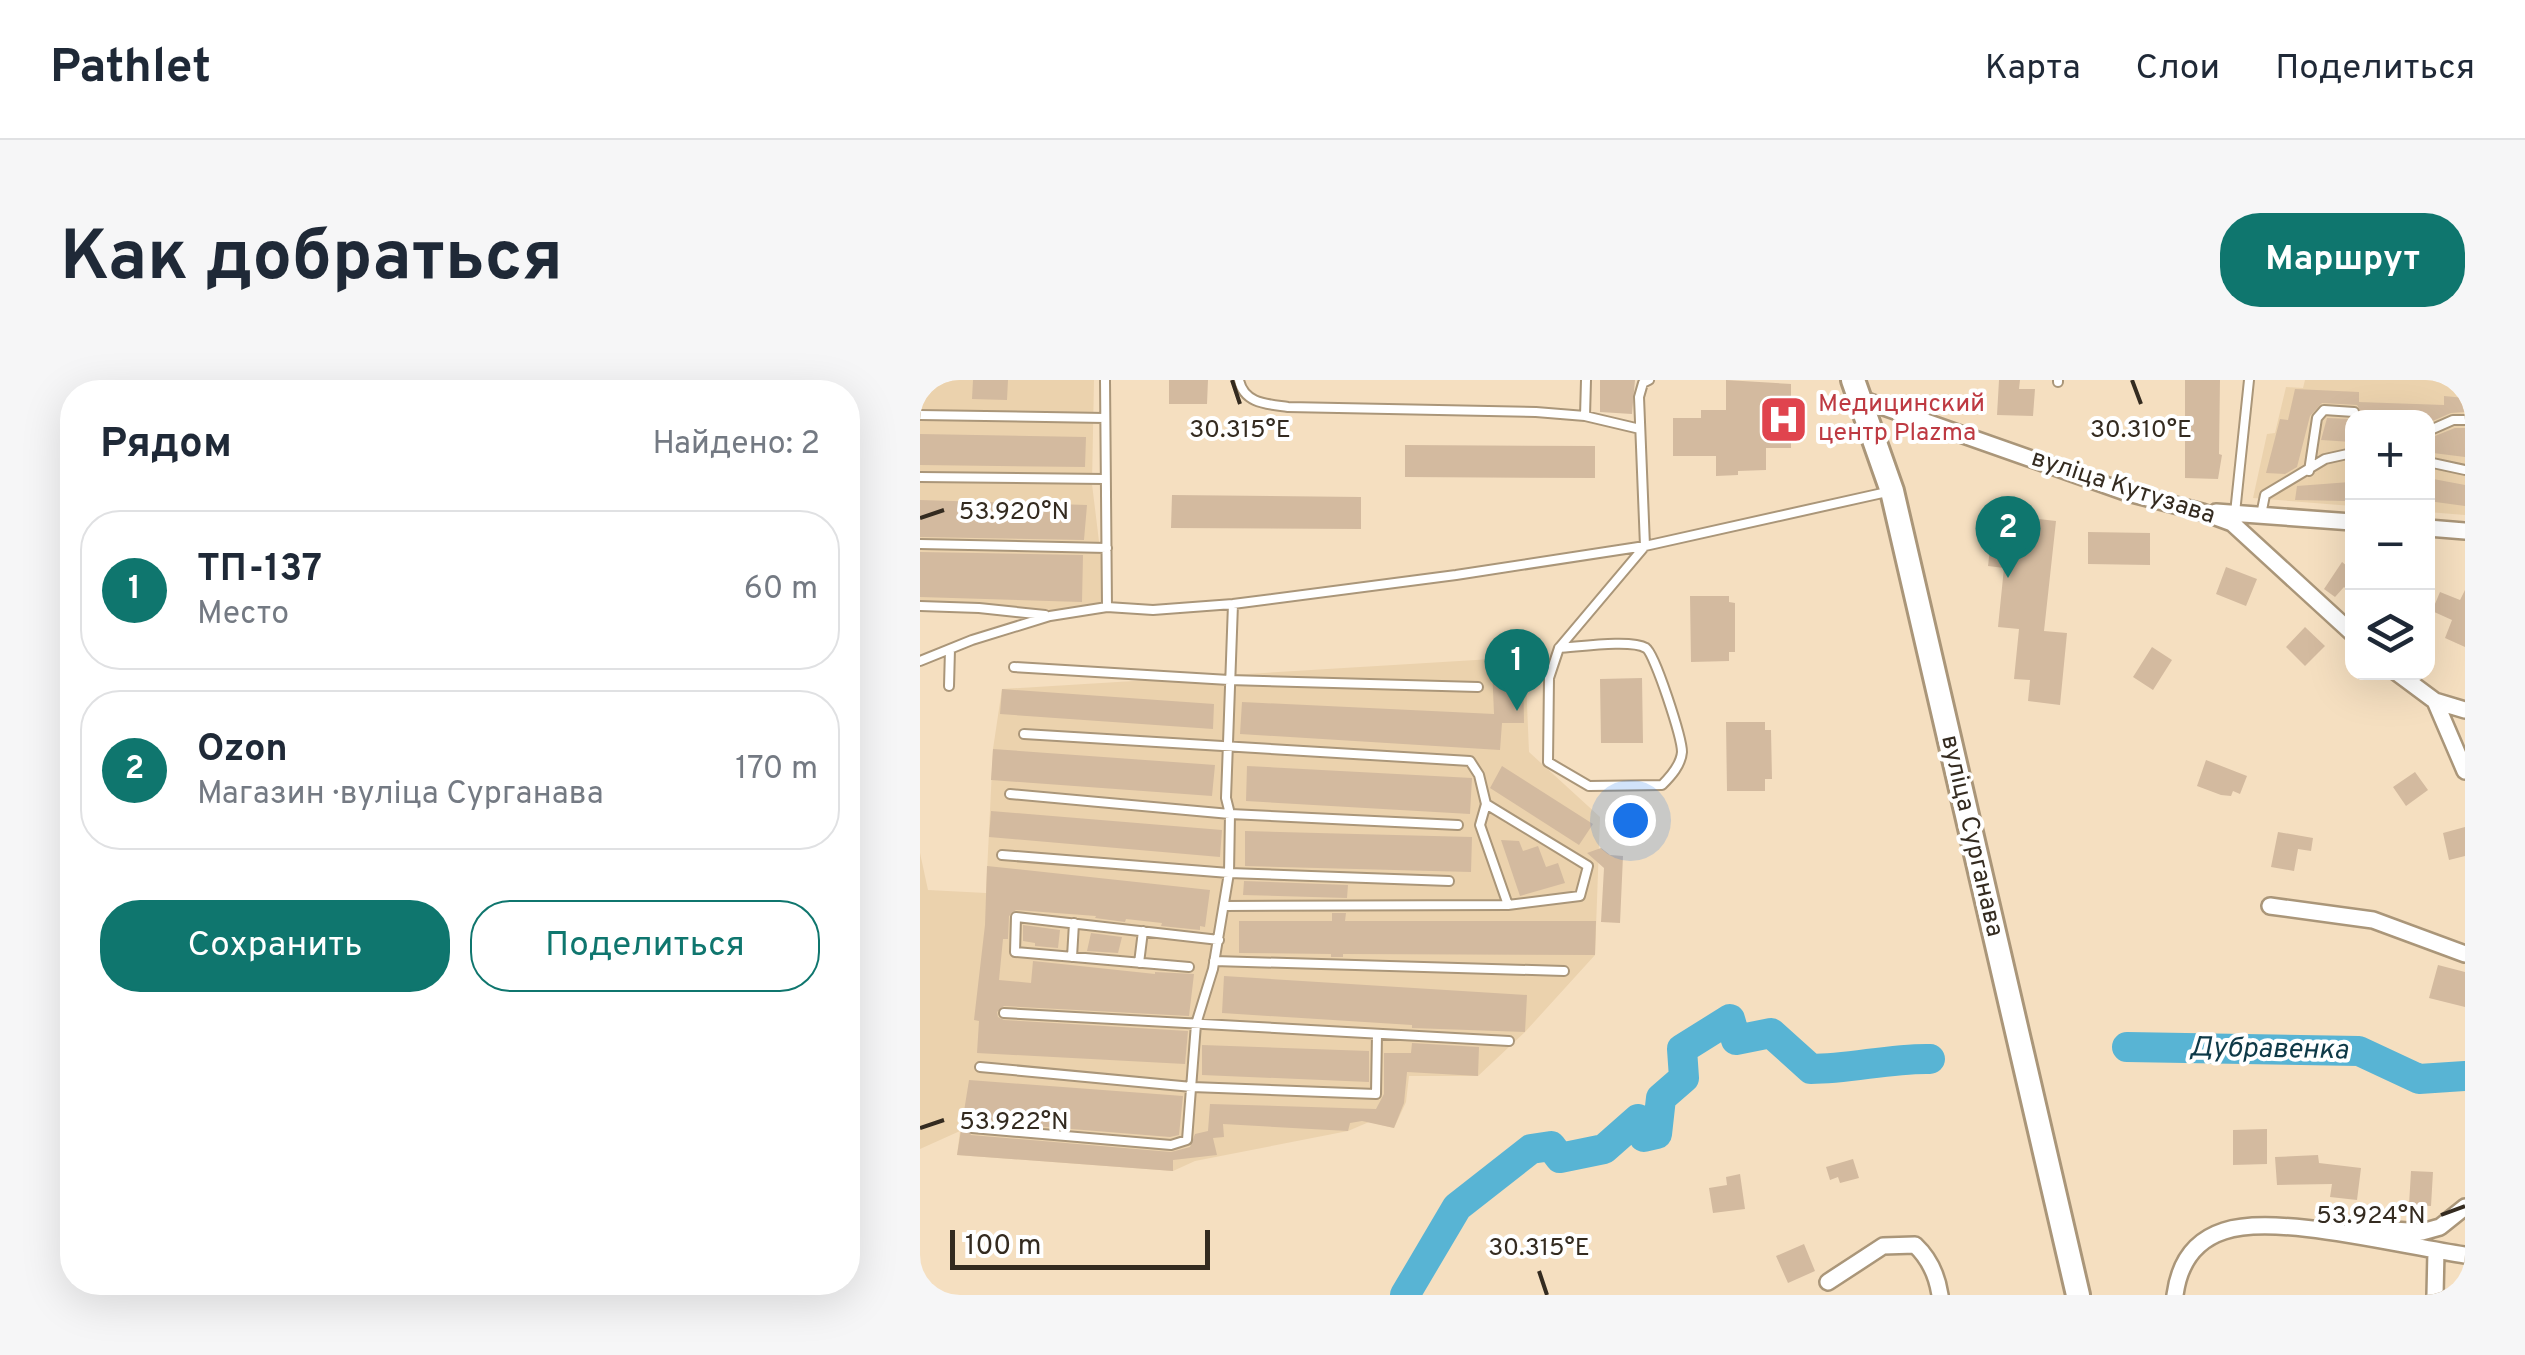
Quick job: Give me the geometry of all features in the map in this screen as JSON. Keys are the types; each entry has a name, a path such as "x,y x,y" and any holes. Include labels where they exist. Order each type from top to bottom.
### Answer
{"main road":[{"name":"вуліца Сурганава","path":"1857,389 1892,491 2078,1295"}],"street":[{"name":"вуліца Кутузава","path":"1857,389 2128,494 2202,512 2232,524 2345,627"},
{"path":"2202,512 2345,521"},
{"path":"2435,529 2465,531"},
{"path":"2407,680 2435,701 2465,710"},
{"path":"2435,701 2465,771"},
{"path":"2270,906 2373,920 2465,954"},
{"path":"2334,1234 2354,1226 2422,1232 2440,1228 2465,1207"},
{"path":"2175,1295 2178,1275 2192,1250 2224,1231 2263,1227 2334,1234 2465,1255"},
{"path":"1828,1282 1883,1246 1915,1244 1932,1267 1940,1295"},
{"path":"2435,1295 2436,1251"}],"lane":[{"path":"1105,380 1107,607"},
{"path":"1240,380 1241,389 1256,402 1288,407 1536,412 1585,416 1640,429"},
{"path":"1585,416 1586,380"},
{"path":"1559,648 1637,644 1649,650 1657,664 1682,752 1675,772 1662,784 1588,786 1548,762 1549,678 1559,648 1645,546 1639,397 1643,383 1649,380"},
{"path":"2235,513 2249,380"},
{"path":"2308,471 2317,418 2324,410 2345,411"},
{"path":"920,414 1105,418"},
{"path":"2435,428 2453,420 2465,420"},
{"path":"2261,515 2265,495 2325,459 2345,455"},
{"path":"2435,464 2465,470"},
{"path":"920,477 1104,479"},
{"path":"920,660 1050,616 1107,607 1153,610 1233,604 1456,575 1645,546 1892,491"},
{"path":"920,544 1106,548"},
{"path":"972,1128 1171,1145 1187,1140 1196,1024 1219,940 1230,873 1230,814 1226,798 1233,604"},
{"path":"920,606 1050,616"},
{"path":"949,686 950,648"},
{"path":"1014,667 1228,680 1478,687"},
{"path":"1024,734 1470,761 1479,774 1486,804 1480,825 1508,905"},
{"path":"1010,794 1230,814 1458,825"},
{"path":"1224,906 1508,905 1580,896 1588,866 1486,804"},
{"path":"1002,856 1230,873 1449,880"},
{"path":"1189,967 1015,952 1016,917 1219,940"},
{"path":"1072,957 1074,924"},
{"path":"1139,962 1143,932"},
{"path":"1214,961 1564,971"},
{"path":"1004,1013 1509,1041"},
{"path":"980,1067 1192,1087 1376,1094 1377,1034"}],"shaded area":[{"path":"920,380 1094,380 1092,484 1107,607 1050,616 920,606"},
{"path":"2305,380 2465,380 2465,515 2435,513 2435,410 2345,410 2345,505 2253,498 2267,434 2275,433 2286,387 2303,388"},
{"path":"1525,657 1529,752 1600,817 1595,955 1525,1032 1478,1076 1409,1076 1406,1102 1394,1128 1369,1122 1348,1131 1195,1161 1173,1171 957,1155 960,1131 920,1149 920,853 928,890 986,893 993,749 1002,689"}],"building":[{"path":"973,380 1008,380 1007,400 972,399"},
{"path":"1169,380 1208,380 1207,404 1169,404"},
{"path":"1600,380 1635,380 1632,414 1600,412"},
{"path":"1726,380 1791,384 1791,448 1766,448 1766,470 1716,476 1716,456 1673,456 1673,418 1701,418 1701,410 1726,410"},
{"path":"1999,380 2020,380 2019,389 2035,389 2033,416 1997,415"},
{"path":"2185,380 2220,380 2222,455 2218,479 2185,478"},
{"path":"2295,389 2359,392 2359,402 2444,405 2444,396 2465,398 2465,412 2435,420 2435,410 2360,410 2357,405 2322,403 2310,416 2297,467 2285,474 2266,473 2280,419 2288,420"},
{"path":"2327,418 2345,419 2345,442 2321,440"},
{"path":"2465,428 2465,457 2435,453 2435,436"},
{"path":"920,434 1086,437 1085,467 920,465"},
{"path":"1405,445 1595,446 1595,478 1405,477"},
{"path":"2435,479 2465,485 2465,506 2435,502"},
{"path":"2345,482 2345,501 2295,500 2297,486"},
{"path":"1172,495 1361,497 1361,529 1171,528"},
{"path":"920,500 1087,505 1084,540 920,537"},
{"path":"1994,514 2056,521 2044,631 2067,633 2060,705 2028,701 2030,680 2014,679 2019,629 1998,627 2004,568 1988,566"},
{"path":"2088,532 2150,533 2150,565 2088,564"},
{"path":"920,552 1083,555 1082,602 920,597"},
{"path":"2342,562 2345,588 2335,597 2324,589"},
{"path":"2226,567 2257,579 2246,606 2216,594"},
{"path":"2465,590 2465,647 2445,638 2452,620 2435,612 2440,592 2460,600"},
{"path":"1690,596 1729,596 1729,602 1735,603 1735,652 1729,652 1729,661 1691,662"},
{"path":"2305,627 2325,646 2305,666 2286,647"},
{"path":"2152,647 2172,660 2153,690 2133,677"},
{"path":"1523,666 1524,723 1502,723 1500,750 1240,734 1242,702 1494,714 1492,667"},
{"path":"1642,678 1643,743 1601,743 1600,679"},
{"path":"1002,689 1214,704 1213,729 1000,714"},
{"path":"1726,722 1765,722 1765,730 1771,730 1772,779 1765,779 1765,791 1727,791"},
{"path":"993,749 1215,765 1212,796 991,780"},
{"path":"2206,760 2247,776 2240,794 2233,791 2231,796 2221,795 2197,786"},
{"path":"1247,766 1472,778 1470,814 1246,801"},
{"path":"1502,766 1593,824 1579,845 1490,788"},
{"path":"2415,772 2428,790 2406,806 2393,787"},
{"path":"991,811 1222,830 1220,857 989,837"},
{"path":"2465,827 2465,856 2449,860 2443,833"},
{"path":"1245,831 1472,837 1471,872 1245,866"},
{"path":"2278,832 2313,838 2311,851 2298,849 2294,871 2271,867"},
{"path":"1501,840 1519,841 1523,851 1538,846 1546,867 1558,863 1565,883 1520,896"},
{"path":"1601,848 1610,855 1623,856 1620,923 1601,922 1604,868 1587,853"},
{"path":"987,866 1210,890 1205,927 1200,926 1200,930 1016,910 1009,916 1008,939 1003,939 999,980 1031,983 1033,961 1155,974 1194,974 1189,1016 1004,1006 997,1012 1004,1020 1188,1031 1185,1064 977,1053 979,1021 974,1020"},
{"path":"1244,881 1348,885 1347,898 1243,895"},
{"path":"1332,913 1346,913 1345,921 1596,921 1595,955 1331,957 1239,953 1239,921 1332,921"},
{"path":"1023,925 1060,930 1058,948 1023,941"},
{"path":"1091,933 1122,937 1118,953 1087,951"},
{"path":"2438,965 2465,972 2465,1007 2429,998"},
{"path":"1224,976 1527,995 1525,1032 1412,1028 1222,1013"},
{"path":"1412,1043 1479,1047 1478,1076 1407,1072 1404,1103 1394,1128 1362,1121 1350,1123 1348,1131 1223,1124 1224,1137 1213,1138 1217,1155 1173,1160 1173,1171 957,1155 969,1080 1183,1096 1179,1135 1170,1137 973,1121 965,1126 971,1135 1171,1152 1190,1147 1195,1134 1208,1131 1210,1104 1376,1109 1384,1094 1384,1053 1411,1053"},
{"path":"1202,1045 1369,1051 1369,1082 1202,1075"},
{"path":"2267,1129 2267,1164 2233,1165 2233,1130"},
{"path":"2318,1155 2319,1163 2361,1168 2357,1200 2330,1197 2332,1184 2277,1185 2275,1157"},
{"path":"1853,1159 1859,1178 1840,1183 1838,1177 1830,1180 1826,1167"},
{"path":"2411,1171 2433,1172 2431,1206 2409,1205"},
{"path":"1740,1174 1745,1209 1713,1213 1709,1188 1727,1185 1726,1177"},
{"path":"1804,1244 1815,1271 1788,1283 1776,1256"}],"waterway":[{"name":"Дубравенка","path":"1405,1295 1457,1207 1531,1149 1551,1146 1560,1158 1604,1149 1638,1119 1644,1137 1657,1134 1661,1098 1684,1078 1682,1049 1730,1019 1736,1040 1771,1033 1811,1069 1930,1059"},
{"name":"Дубравенка","path":"2127,1047 2359,1051 2419,1079 2465,1076"}],"place":[{"name":"Медицинский центр Plazma","path":"1783,419"},
{"name":"Ozon","path":"2008,578"},
{"name":"ТП-137","path":"1517,711"}]}
